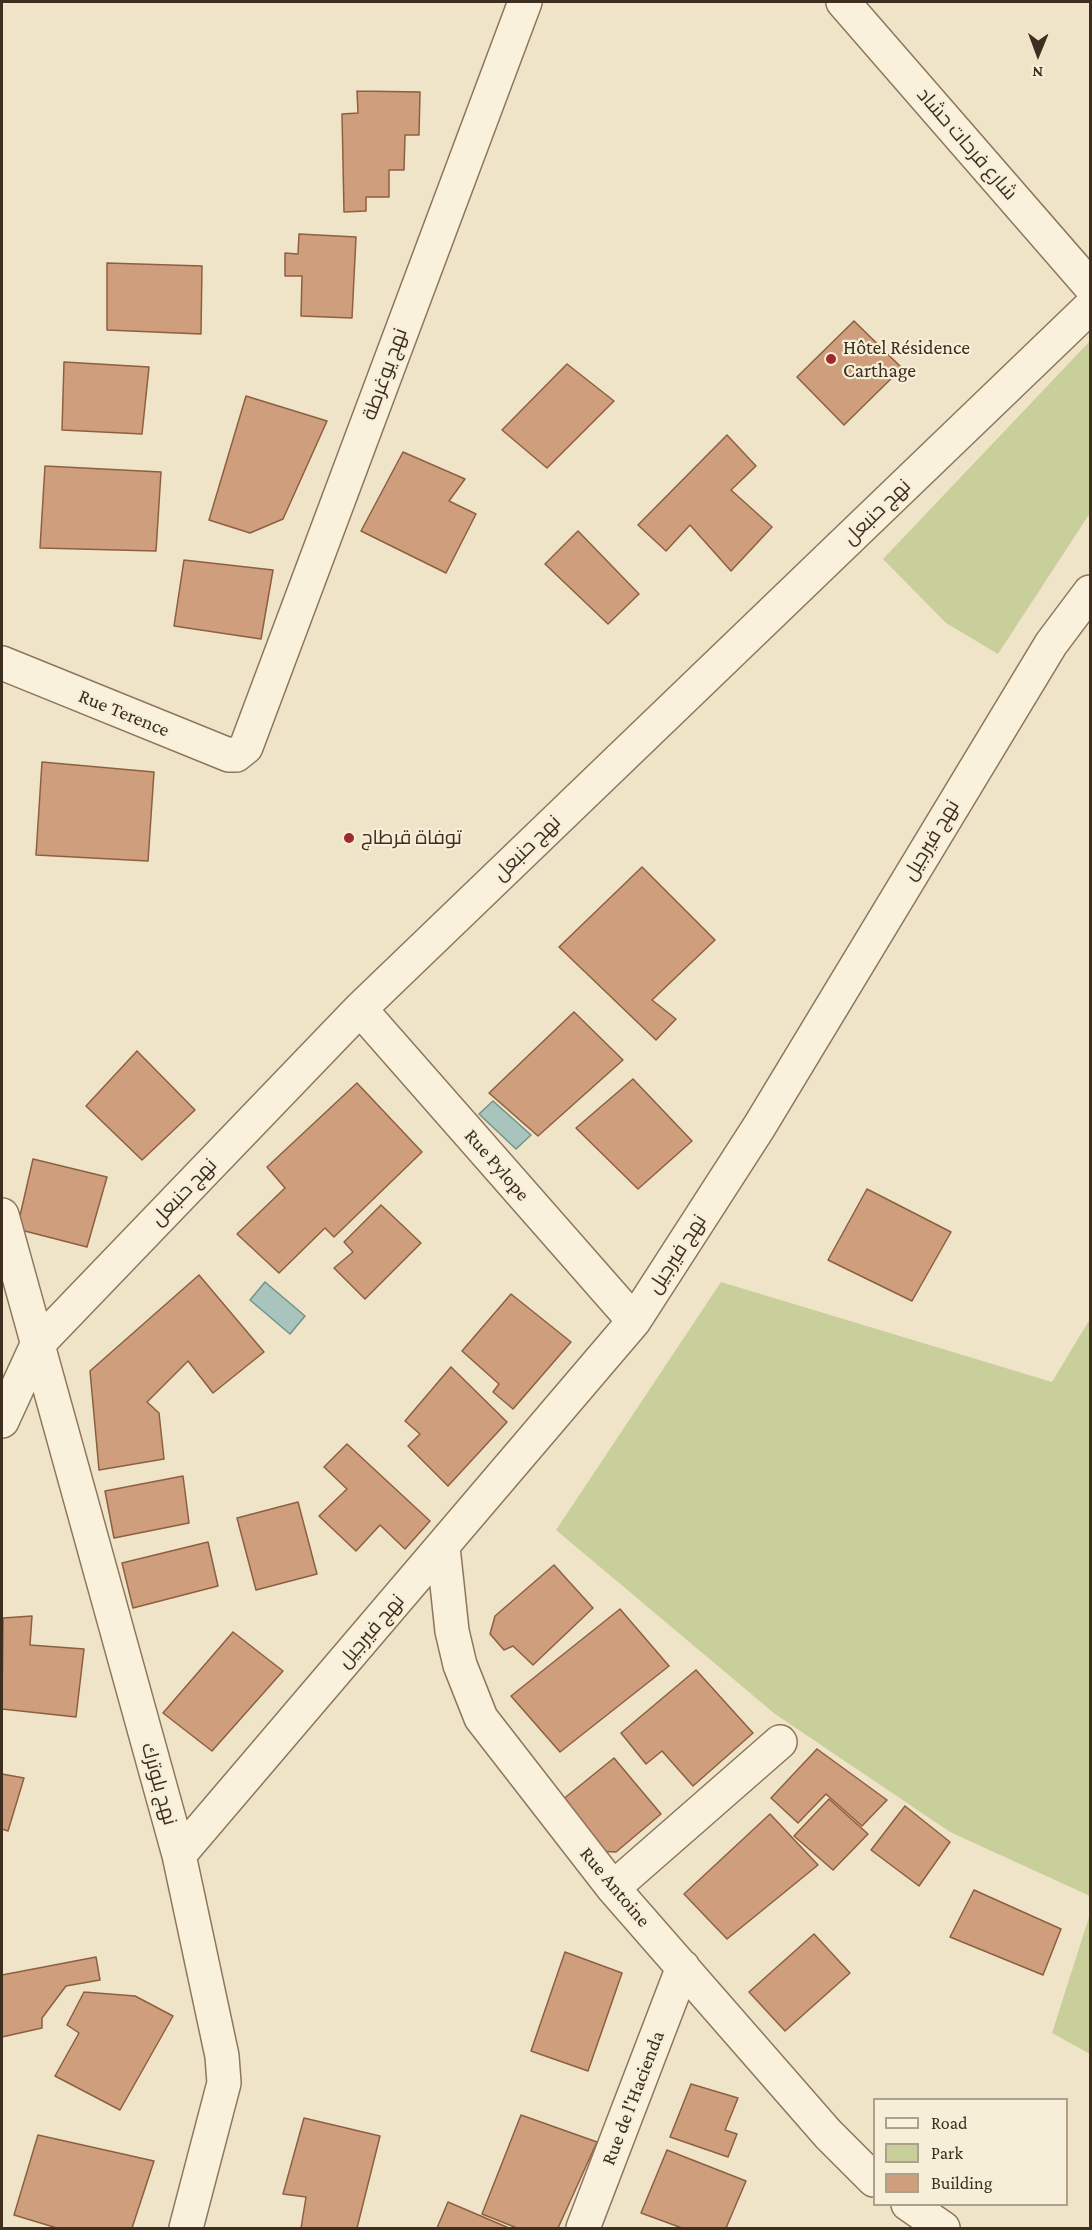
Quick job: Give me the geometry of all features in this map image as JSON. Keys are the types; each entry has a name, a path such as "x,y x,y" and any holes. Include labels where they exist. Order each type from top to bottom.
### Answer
{"street":[{"name":"نهج يوغرطة","path":"246,747 525,2"},
{"name":"شارع فرحات حشاد","path":"843,2 1090,286"},
{"name":"نهج حنبعل","path":"2,1421 37,1345 360,1009 1090,307"},
{"name":"نهج فيرجيل","path":"179,1855 634,1321 759,1127 1045,654 1090,592"},
{"name":"Rue Terence","path":"2,663 229,755 236,755 246,747"},
{"name":"Rue Pylope","path":"360,1009 634,1321"},
{"name":"نهج بلوترك","path":"2,1215 179,1855 222,2056 224,2083 186,2229"},
{"name":"Rue Antoine","path":"443,1547 452,1631 460,1665 481,1718 613,1888 828,2134 873,2179"},
{"path":"613,1888 780,1742"},
{"name":"Rue de l'Hacienda","path":"583,2229 683,1967"}],"green space":[{"path":"1090,341 1090,513 998,654 946,623 883,559"},
{"path":"721,1282 1052,1382 1090,1319 1090,1896 950,1832 775,1714 556,1530"},
{"path":"1090,1914 1090,2054 1052,2033"}],"water":[{"path":"493,1101 531,1135 516,1149 479,1114"},
{"path":"265,1282 305,1316 290,1334 250,1300"}],"building":[{"path":"357,91 420,92 419,135 405,135 404,170 389,170 389,197 366,197 366,211 344,212 342,114 358,113"},
{"path":"299,234 356,237 352,318 301,316 302,276 285,276 285,253 298,254"},
{"path":"107,263 202,266 201,334 107,330"},
{"path":"854,321 902,368 844,425 797,377"},
{"path":"64,362 149,367 142,434 62,430"},
{"path":"567,364 614,401 547,468 502,430"},
{"path":"246,396 327,421 283,519 250,533 209,520"},
{"path":"727,435 756,466 731,490 772,527 731,571 690,525 666,551 638,525"},
{"path":"403,452 465,479 449,501 476,514 446,573 361,531"},
{"path":"45,466 161,472 156,551 40,548"},
{"path":"578,531 639,594 608,624 545,564"},
{"path":"184,560 273,570 261,639 174,626"},
{"path":"42,762 154,772 148,861 36,855"},
{"path":"642,867 715,940 652,1000 676,1019 656,1040 559,947"},
{"path":"574,1012 623,1060 538,1136 489,1093"},
{"path":"137,1051 195,1110 142,1160 86,1106"},
{"path":"633,1079 692,1141 638,1189 576,1128"},
{"path":"357,1083 422,1152 334,1237 325,1228 279,1273 237,1234 285,1188 267,1167"},
{"path":"33,1159 107,1177 87,1247 17,1229"},
{"path":"867,1189 951,1232 912,1301 828,1260"},
{"path":"381,1205 421,1243 365,1299 334,1268 353,1252 344,1242"},
{"path":"199,1275 264,1352 213,1393 188,1361 147,1402 159,1413 164,1459 99,1470 90,1371"},
{"path":"511,1294 571,1342 513,1409 493,1392 499,1384 462,1351"},
{"path":"451,1367 507,1422 448,1486 408,1446 420,1434 405,1421"},
{"path":"347,1444 430,1521 405,1549 380,1525 356,1551 319,1516 347,1489 324,1467"},
{"path":"183,1476 189,1523 114,1538 105,1491"},
{"path":"298,1502 317,1574 256,1590 237,1518"},
{"path":"208,1542 218,1586 133,1608 122,1563"},
{"path":"554,1565 593,1608 533,1665 513,1646 504,1650 490,1634 495,1616"},
{"path":"620,1609 669,1666 560,1752 511,1696"},
{"path":"32,1616 30,1645 84,1649 76,1717 2,1709 3,1618"},
{"path":"233,1632 283,1671 212,1751 163,1713"},
{"path":"696,1670 753,1733 693,1786 662,1751 646,1764 621,1733"},
{"path":"817,1749 887,1800 862,1826 826,1794 798,1823 771,1798"},
{"path":"614,1758 661,1814 616,1852 596,1851 556,1805"},
{"path":"2,1774 24,1778 8,1831 2,1829"},
{"path":"829,1799 868,1834 833,1870 794,1836"},
{"path":"905,1806 950,1842 919,1886 871,1850"},
{"path":"770,1814 818,1865 727,1939 684,1894"},
{"path":"974,1890 1061,1929 1043,1975 950,1937"},
{"path":"814,1934 850,1973 785,2031 749,1992"},
{"path":"565,1952 622,1973 588,2071 531,2051"},
{"path":"96,1957 100,1980 66,1986 42,2018 42,2028 2,2037 2,1975"},
{"path":"84,1992 135,1996 173,2016 120,2110 55,2076 79,2033 67,2025"},
{"path":"691,2084 738,2098 725,2130 737,2134 728,2157 670,2137"},
{"path":"521,2115 597,2142 558,2228 517,2228 482,2214"},
{"path":"304,2118 380,2136 357,2228 301,2228 306,2197 283,2194"},
{"path":"38,2135 154,2161 132,2228 57,2228 14,2215"},
{"path":"667,2150 746,2181 726,2228 682,2228 641,2213"},
{"path":"448,2202 509,2228 437,2228"}],"place":[{"name":"Hôtel Résidence Carthage","path":"831,359"},
{"name":"توفاة قرطاج","path":"349,838"}]}
